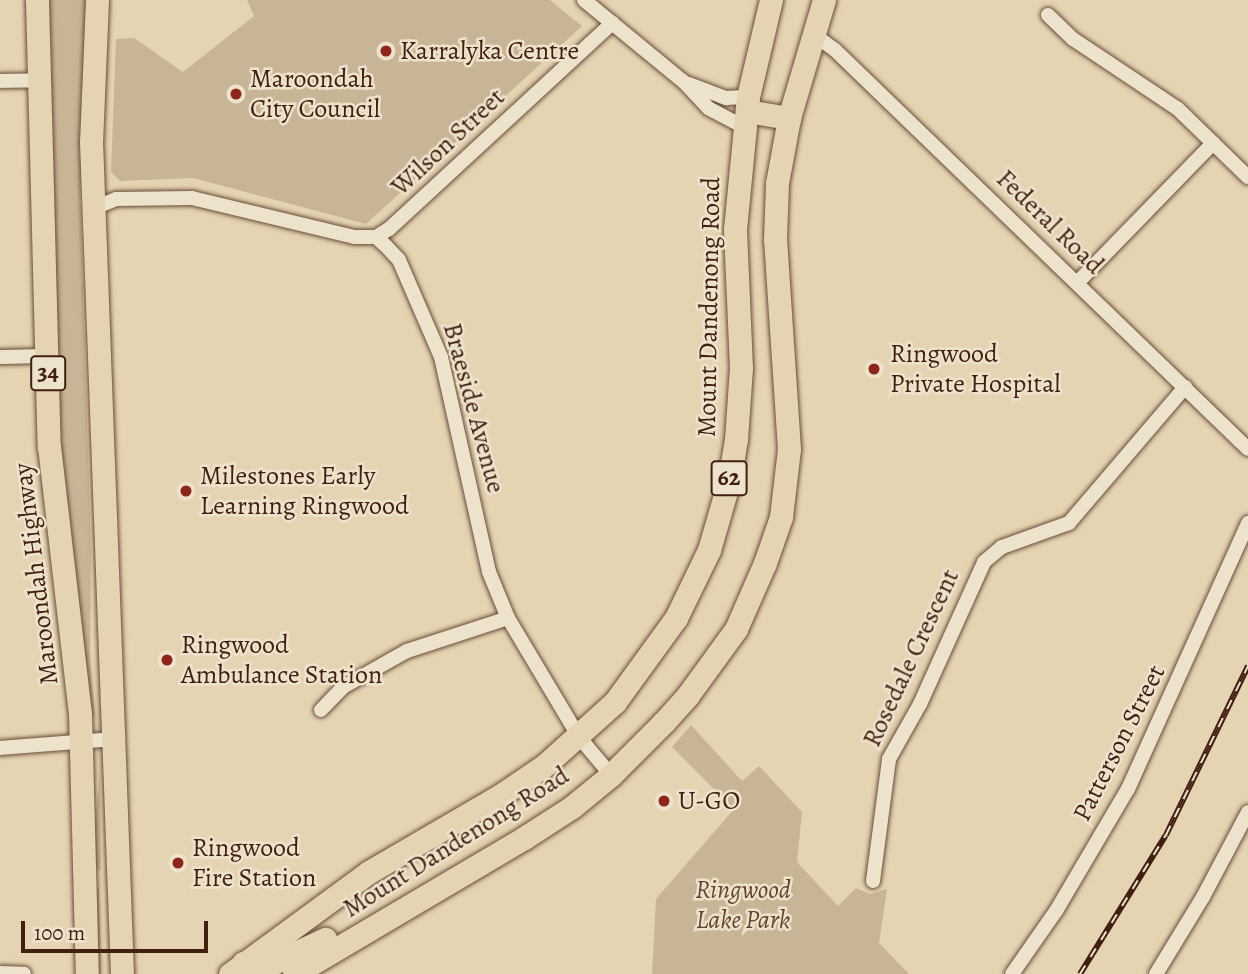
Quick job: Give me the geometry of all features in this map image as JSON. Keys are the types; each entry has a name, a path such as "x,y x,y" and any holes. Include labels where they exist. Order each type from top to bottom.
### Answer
{"main road":[{"name":"Maroondah Highway","path":"37,0 50,446 71,617 81,744 87,974"},
{"name":"34","path":"97,0 92,141 93,208 122,974"},
{"name":"Mount Dandenong Road","path":"237,968 369,872 501,795 579,737 615,702 676,618 709,550 724,500 736,439 741,368 735,229 746,112 771,0"},
{"name":"Mount Dandenong Road","path":"294,974 334,942 547,824 611,775 688,695 736,629 765,563 781,517 789,449 775,240 777,183 789,118 824,0"},
{"path":"746,112 789,118"},
{"path":"237,968 261,969 334,942 317,926 322,904"}],"street":[{"path":"584,0 684,82 708,108 746,112"},
{"path":"1048,15 1073,39 1166,100 1248,177"},
{"name":"Wilson Street","path":"376,237 389,229 612,23"},
{"name":"Federal Road","path":"813,34 835,50 1248,449"},
{"path":"0,81 39,80"},
{"path":"684,82 726,98 746,112"},
{"path":"1077,282 1213,143"},
{"path":"93,208 116,199 192,198 354,237 376,237"},
{"name":"Braeside Avenue","path":"376,237 399,260 441,356 489,572 508,618 579,737 611,775"},
{"path":"0,357 47,356"},
{"name":"Rosedale Crescent","path":"873,881 888,759 920,704 984,562 1002,547 1069,523 1185,387"},
{"name":"Patterson Street","path":"1012,974 1056,911 1128,789 1248,523"},
{"path":"321,710 343,687 407,651 508,618"},
{"path":"0,748 81,744 114,739"},
{"path":"1156,974 1203,897 1248,811"},
{"path":"0,973 24,974"}],"green space":[{"path":"47,0 87,0 80,197 91,552 90,657 95,715 91,716 62,474"},
{"path":"247,0 550,0 582,26 366,224 193,178 120,181 111,172 116,39 134,38 183,72 254,16"},
{"name":"Ringwood Lake Park","path":"691,725 742,781 759,766 802,812 797,862 838,906 856,888 870,894 887,889 879,943 909,974 652,974 656,899 734,809 672,747"},
{"path":"100,772 100,871 97,869 94,835"},
{"path":"99,887 101,974 96,974 97,889"}],"railway":[{"path":"1080,974 1166,835 1248,666"}],"place":[{"name":"Karralyka Centre","path":"386,51"},
{"name":"Maroondah City Council","path":"236,94"},
{"name":"Ringwood Private Hospital","path":"874,369"},
{"name":"Milestones Early Learning Ringwood","path":"186,491"},
{"name":"Ringwood Ambulance Station","path":"167,660"},
{"name":"U-GO","path":"664,801"},
{"name":"Ringwood Fire Station","path":"178,863"}]}
